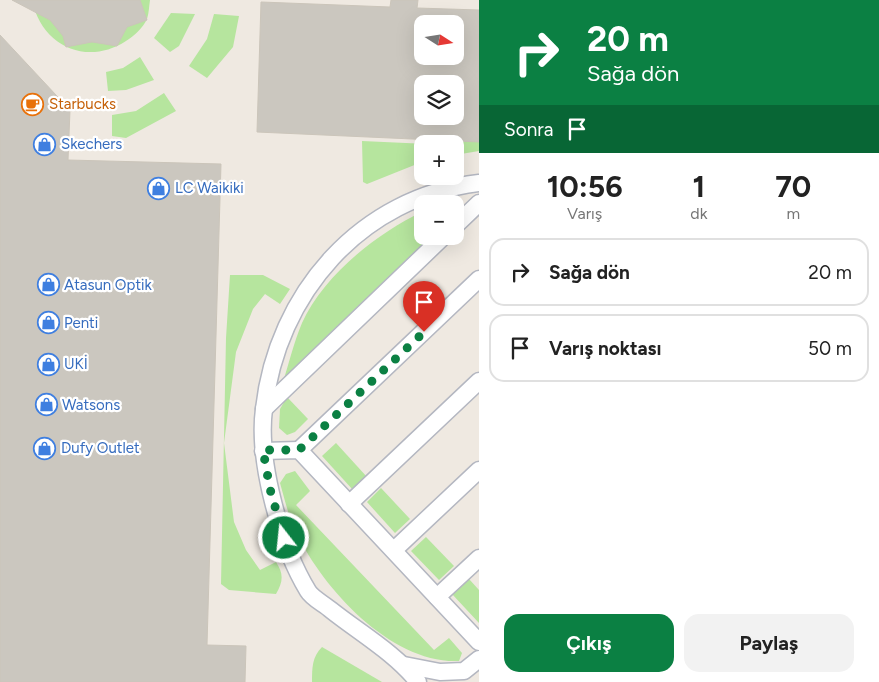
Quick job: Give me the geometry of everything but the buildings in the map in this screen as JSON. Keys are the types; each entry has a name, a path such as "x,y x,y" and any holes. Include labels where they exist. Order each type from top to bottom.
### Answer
{"lane":[{"path":"418,682 404,665 308,592 284,538 270,489 263,450 264,409 277,350 296,307 319,271 350,239 383,216 422,197 459,186 479,183"},
{"path":"464,217 479,203"},
{"path":"264,409 435,245"},
{"path":"263,450 299,450 479,279"},
{"path":"349,504 479,381"},
{"path":"299,450 479,642"},
{"path":"394,550 479,470"},
{"path":"437,597 479,558"},
{"path":"404,665 440,672 464,671 479,659"}],"green space":[{"path":"32,0 150,0 147,19 138,32 111,49 96,52 81,51 67,47 55,40 37,16"},
{"path":"171,13 195,14 179,46 170,52 154,38"},
{"path":"214,14 239,16 233,47 207,78 189,66 207,39"},
{"path":"140,57 154,80 126,90 108,91 106,72 123,68"},
{"path":"164,93 176,111 126,138 112,136 112,115 136,111"},
{"path":"362,141 414,143 414,165 367,184 363,182"},
{"path":"464,141 479,141 479,151 464,154"},
{"path":"414,216 414,245 426,245 283,382 302,323 323,289 353,258 370,244"},
{"path":"230,275 263,275 290,289 280,304 265,294 253,309 236,352 224,443 234,522 246,550 260,570 276,562 279,566 282,578 276,594 229,590 221,584 226,338"},
{"path":"287,397 308,419 295,432 287,435 279,428 280,409"},
{"path":"336,443 367,477 353,490 322,456"},
{"path":"295,471 310,491 296,505 434,650 449,638 462,653 459,661 434,659 409,650 385,637 342,600 309,556 297,534 287,509 280,483 286,474"},
{"path":"381,488 410,519 395,533 367,502"},
{"path":"426,537 454,566 439,580 411,551"},
{"path":"469,579 479,590 479,623 452,594"},
{"path":"322,647 382,682 312,682 314,659"}],"place":[{"name":"Starbucks","path":"33,104"},
{"name":"Skechers","path":"45,144"},
{"name":"LC Waikiki","path":"159,188"},
{"name":"Atasun Optik","path":"48,285"},
{"name":"Penti","path":"48,323"},
{"name":"UKİ","path":"48,364"},
{"name":"Watsons","path":"46,405"},
{"name":"Dufy Outlet","path":"45,448"}],"route":[{"path":"284,538 270,489 263,450 299,450 424,332"}]}
